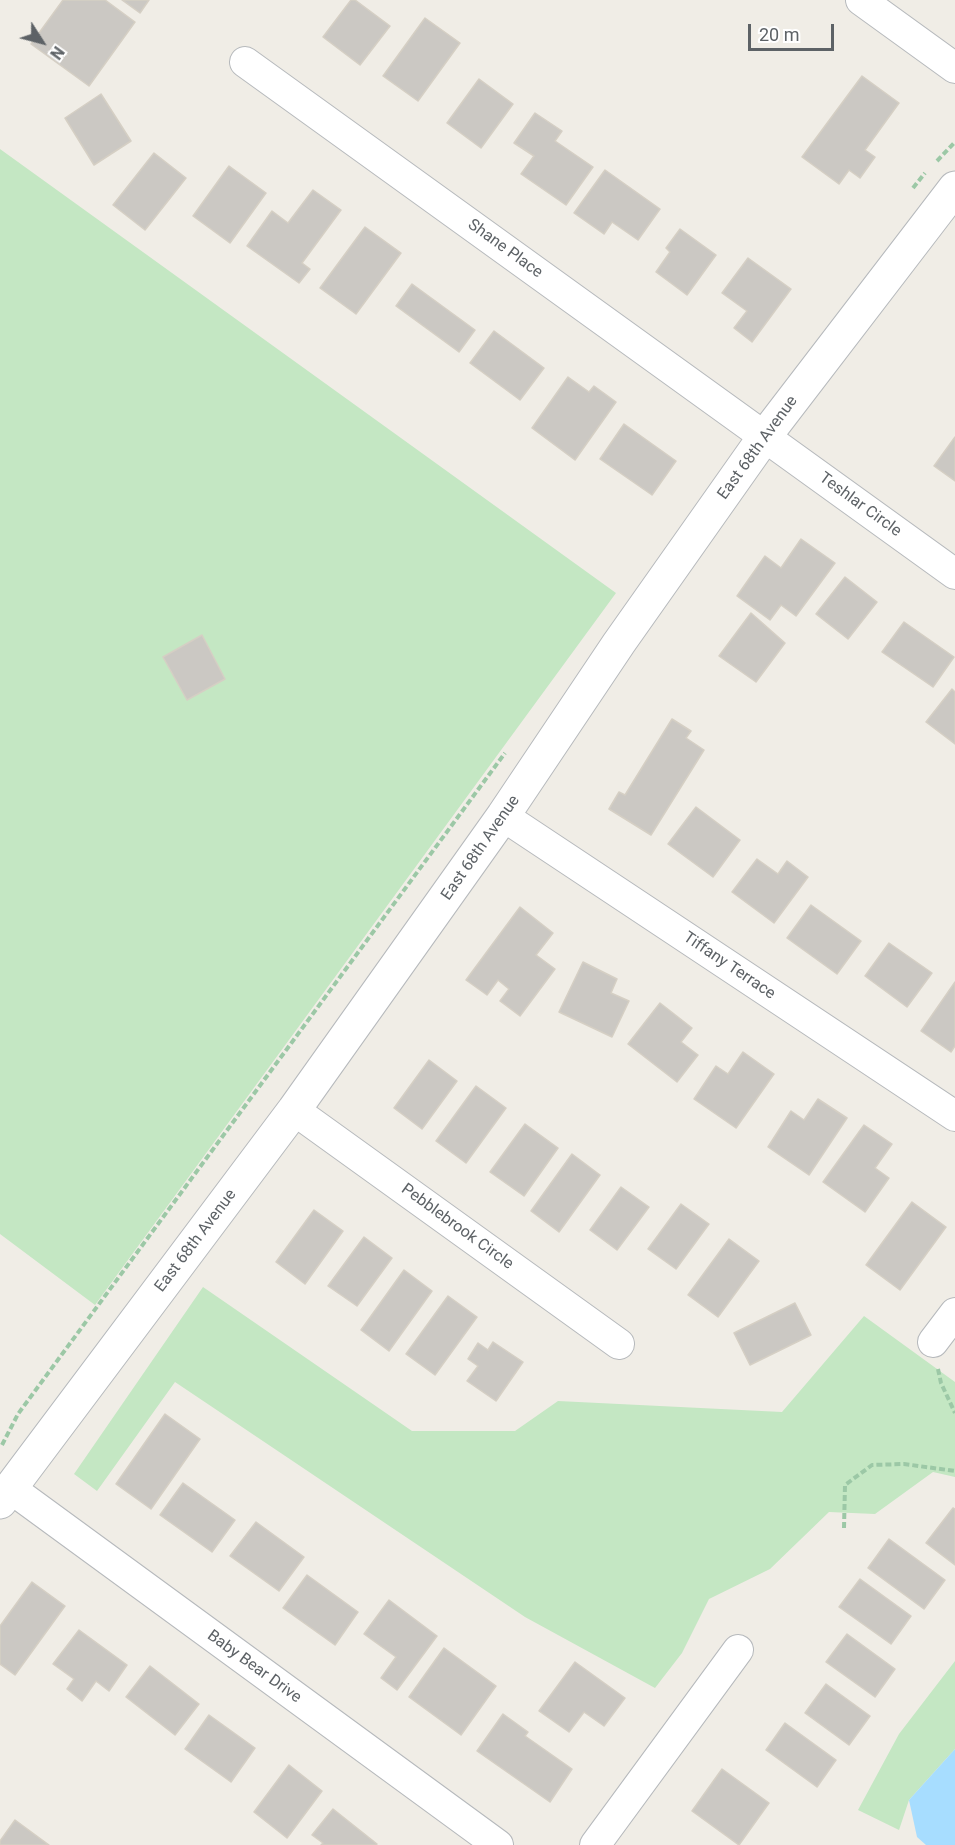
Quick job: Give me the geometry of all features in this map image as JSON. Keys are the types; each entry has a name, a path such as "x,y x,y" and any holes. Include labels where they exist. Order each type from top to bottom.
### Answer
{"street":[{"path":"861,0 955,68"},
{"name":"Shane Place","path":"245,62 765,436"},
{"name":"East 68th Avenue","path":"5,1495 294,1110 503,816 619,643 765,436 955,188"},
{"name":"Teshlar Circle","path":"765,436 955,573"},
{"name":"Tiffany Terrace","path":"503,816 955,1116"},
{"name":"Pebblebrook Circle","path":"294,1110 619,1344"},
{"path":"933,1342 955,1313"},
{"name":"Baby Bear Drive","path":"5,1495 498,1845"},
{"path":"595,1845 738,1650"}],"path":[{"path":"933,165 955,142"},
{"path":"907,197 927,171"},
{"path":"0,1449 18,1414 511,745"},
{"path":"933,1342 941,1383 955,1413"},
{"path":"844,1528 845,1485 872,1465 904,1464 955,1471"}],"green space":[{"path":"0,149 616,593 95,1305 0,1234"},
{"path":"203,1287 412,1431 515,1431 558,1401 782,1412 864,1316 955,1382 955,1477 933,1472 875,1514 829,1512 770,1569 709,1599 682,1653 655,1688 525,1617 175,1382 97,1491 74,1474"},
{"path":"955,1661 955,1749 909,1800 899,1830 858,1810 899,1734"}],"water":[{"path":"955,1749 955,1845 926,1845 917,1837 909,1800"}],"building":[{"path":"63,0 105,0 135,22 89,86 31,44"},
{"path":"122,0 149,0 140,13"},
{"path":"351,0 355,0 390,26 360,65 323,37"},
{"path":"425,18 460,43 418,101 383,76"},
{"path":"862,76 899,103 865,150 875,157 860,178 849,170 839,184 802,157"},
{"path":"479,79 513,104 481,148 447,123"},
{"path":"101,94 131,141 94,165 65,118"},
{"path":"535,113 562,131 555,141 593,167 566,205 521,174 534,156 514,143"},
{"path":"154,153 186,178 145,230 113,205"},
{"path":"229,166 266,193 230,243 193,216"},
{"path":"605,170 660,209 638,240 612,222 604,234 574,213"},
{"path":"313,190 341,210 302,263 310,269 299,283 247,246 272,211 288,223"},
{"path":"365,227 401,253 356,314 320,288"},
{"path":"680,229 716,255 687,295 656,272 670,252 666,248"},
{"path":"748,258 791,289 752,342 734,328 747,311 722,293"},
{"path":"412,284 475,330 459,352 396,306"},
{"path":"494,331 544,368 520,400 470,363"},
{"path":"568,377 589,392 594,386 616,402 575,460 532,428"},
{"path":"624,424 676,461 652,495 600,459"},
{"path":"955,437 955,481 934,466"},
{"path":"801,539 835,563 796,616 781,605 770,620 737,596 765,556 781,568"},
{"path":"845,577 877,602 848,639 816,614"},
{"path":"751,613 785,643 756,682 719,656"},
{"path":"904,622 954,657 933,687 882,652"},
{"path":"202,635 225,679 187,700 163,657"},
{"path":"952,689 955,692 955,744 926,722"},
{"path":"672,719 691,731 686,738 704,750 651,835 609,809 619,792 625,795"},
{"path":"696,807 740,840 713,877 668,844"},
{"path":"757,859 778,874 787,861 808,877 774,923 732,892"},
{"path":"811,905 861,941 837,974 787,938"},
{"path":"520,907 553,933 536,955 555,969 520,1016 500,1001 509,989 498,980 487,995 466,980"},
{"path":"889,943 932,973 907,1007 865,976"},
{"path":"583,962 617,979 611,993 629,1001 612,1037 559,1012"},
{"path":"955,982 955,1046 951,1052 921,1031"},
{"path":"660,1003 692,1028 681,1042 698,1055 677,1082 628,1044"},
{"path":"743,1052 774,1074 736,1128 694,1099 716,1066 728,1074"},
{"path":"429,1060 457,1081 422,1129 394,1108"},
{"path":"476,1086 506,1108 466,1163 436,1141"},
{"path":"818,1099 847,1118 809,1175 768,1147 791,1111 804,1120"},
{"path":"525,1124 558,1148 524,1196 490,1172"},
{"path":"864,1125 892,1144 875,1168 889,1178 865,1212 823,1182"},
{"path":"572,1154 600,1175 559,1232 531,1211"},
{"path":"621,1187 649,1207 617,1250 590,1230"},
{"path":"912,1202 946,1227 900,1290 866,1265"},
{"path":"681,1204 709,1224 676,1269 648,1249"},
{"path":"314,1210 343,1231 305,1284 276,1262"},
{"path":"364,1237 392,1258 357,1306 328,1286"},
{"path":"729,1239 759,1261 718,1317 688,1295"},
{"path":"404,1270 432,1291 389,1351 361,1330"},
{"path":"448,1296 477,1317 435,1375 406,1354"},
{"path":"795,1303 811,1335 750,1365 734,1333"},
{"path":"493,1342 523,1362 496,1401 467,1381 478,1366 468,1359 478,1343 488,1350"},
{"path":"165,1414 200,1439 151,1509 116,1484"},
{"path":"183,1483 235,1520 212,1552 160,1515"},
{"path":"953,1508 955,1509 955,1565 926,1543"},
{"path":"256,1522 304,1557 279,1591 230,1556"},
{"path":"889,1539 945,1580 924,1609 868,1568"},
{"path":"307,1575 358,1612 335,1645 283,1608"},
{"path":"860,1579 911,1616 891,1644 839,1607"},
{"path":"32,1582 65,1606 15,1675 0,1664 0,1626"},
{"path":"389,1600 437,1636 397,1690 381,1678 396,1657 364,1634"},
{"path":"79,1630 127,1665 109,1691 96,1681 82,1701 67,1689 74,1679 53,1664"},
{"path":"847,1634 895,1669 875,1697 826,1662"},
{"path":"444,1648 496,1686 461,1735 409,1697"},
{"path":"575,1662 625,1698 604,1726 584,1712 569,1732 539,1711"},
{"path":"150,1666 199,1704 175,1735 126,1697"},
{"path":"826,1684 870,1716 849,1745 805,1713"},
{"path":"503,1714 528,1732 525,1736 572,1769 550,1802 477,1751"},
{"path":"209,1715 255,1748 231,1782 185,1749"},
{"path":"785,1723 836,1760 817,1787 766,1750"},
{"path":"289,1765 322,1791 287,1838 254,1812"},
{"path":"722,1769 769,1803 739,1845 692,1811"},
{"path":"333,1809 377,1844 321,1845 323,1843 312,1835"},
{"path":"15,1820 49,1845 0,1845 0,1841"}]}
